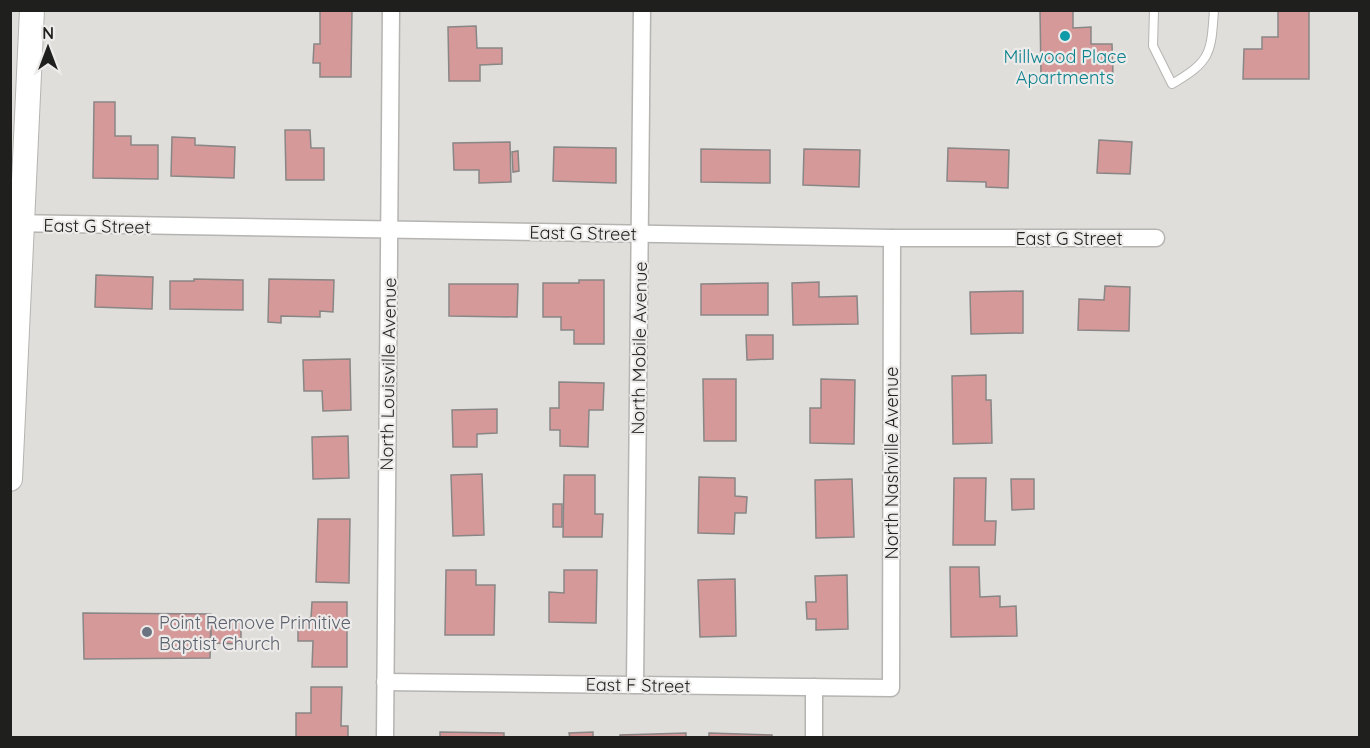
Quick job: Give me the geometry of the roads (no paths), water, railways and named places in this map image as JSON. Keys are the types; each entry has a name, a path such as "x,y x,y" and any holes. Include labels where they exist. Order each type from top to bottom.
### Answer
{"street":[{"path":"10,479 17,224 32,10"},
{"name":"North Louisville Avenue","path":"385,738 391,10"},
{"name":"North Mobile Avenue","path":"635,685 642,10"},
{"name":"East G Street","path":"17,224 892,238 1156,238"},
{"name":"North Nashville Avenue","path":"891,688 892,238"},
{"name":"East F Street","path":"385,682 891,688"},
{"path":"814,687 814,738"}],"lane":[{"path":"1154,10 1153,46 1172,84 1198,68 1211,47 1214,10"}],"place":[{"name":"Millwood Place Apartments","path":"1065,36"},
{"name":"Point Remove Primitive Baptist Church","path":"147,632"}]}
